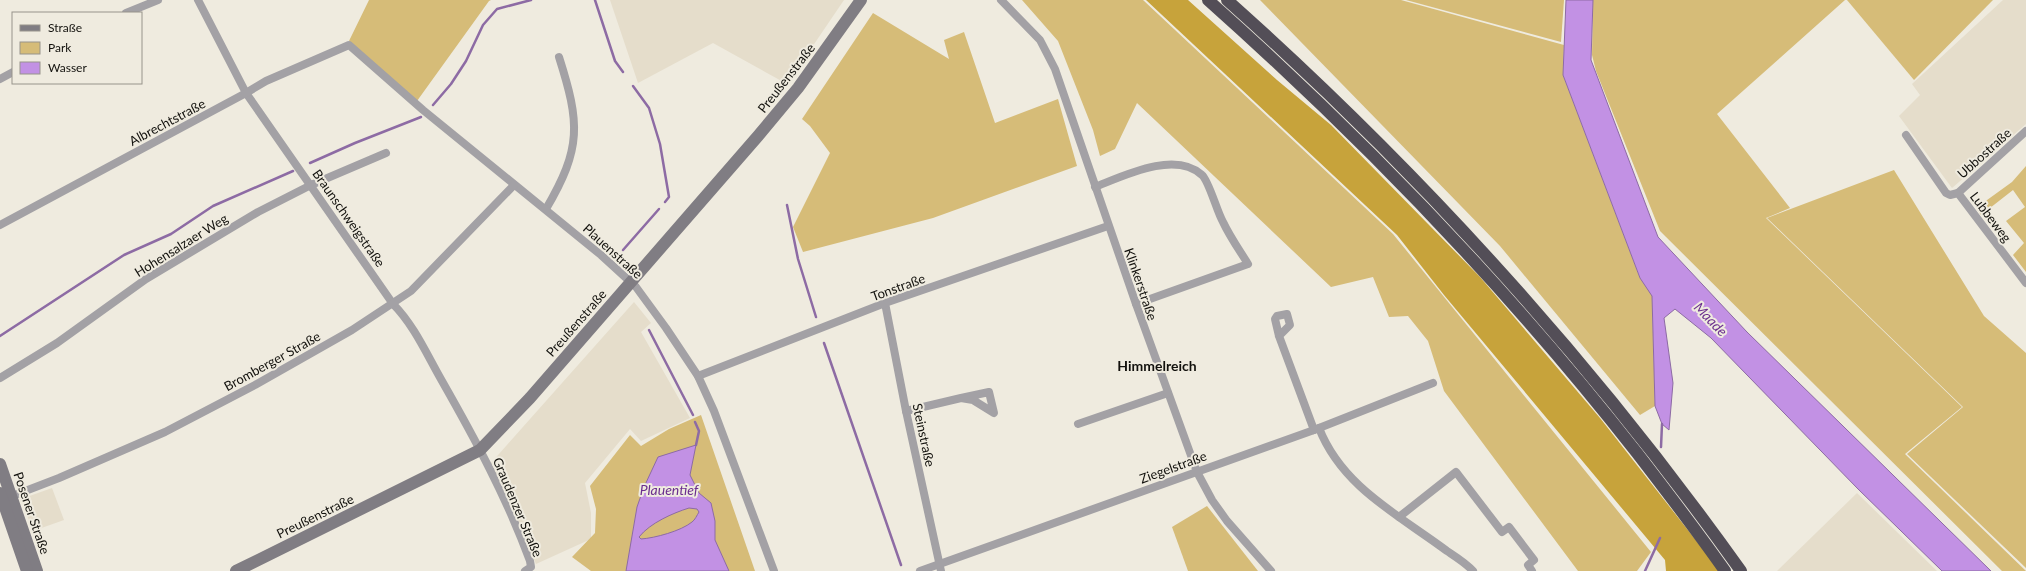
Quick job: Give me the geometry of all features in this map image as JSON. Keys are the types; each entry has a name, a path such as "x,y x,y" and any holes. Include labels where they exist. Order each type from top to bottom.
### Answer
{"highway":[{"path":"1208,0 1317,99 1424,206 1477,264 1602,408 1725,571"},
{"path":"1227,0 1342,107 1491,260 1547,323 1611,400 1741,571"}],"main road":[{"name":"Preußenstraße","path":"236,571 480,450 530,398 798,88 861,0"},
{"name":"Posener Straße","path":"0,464 5,496 27,571"},
{"name":"Posener Straße","path":"5,496 37,571"}],"street":[{"path":"128,12 158,0"},
{"name":"Braunschweigstraße","path":"198,0 246,93 394,304 401,311 426,352 480,450"},
{"name":"Klinkerstraße","path":"1001,0 1040,40 1063,92 1108,226 1197,472 1209,495 1226,520 1272,571"},
{"name":"Albrechtstraße","path":"0,225 266,81 348,46"},
{"name":"Plauenstraße","path":"348,46 514,185 546,209 630,281 666,328 698,376 714,411 774,571"},
{"path":"546,209 560,186 573,150 575,120 571,94 559,57"},
{"path":"0,79 12,73"},
{"name":"Ubbostraße","path":"1958,193 2026,131"},
{"name":"Lubbeweg","path":"1906,135 1946,193 1950,195 1958,193 2026,283"},
{"name":"Hohensalzaer Weg","path":"0,378 58,343 146,279 258,212 311,185 386,154"},
{"path":"1095,187 1150,167 1165,164 1183,165 1202,175 1223,223 1248,264 1136,304"},
{"name":"Bromberger Straße","path":"5,496 59,478 165,432 255,385 352,330 394,304 411,291 514,185"},
{"name":"Tonstraße","path":"698,376 885,303 1108,226"},
{"name":"Steinstraße","path":"885,303 906,411 940,568"},
{"path":"1279,336 1316,429 1329,449 1357,484 1399,518 1422,532 1474,571"},
{"name":"Ziegelstraße","path":"920,571 940,568 1316,429 1433,383"},
{"path":"1078,424 1168,393"},
{"path":"906,411 961,398"},
{"name":"Graudenzer Straße","path":"480,450 512,518 530,561 531,567 525,571"},
{"path":"1399,518 1456,472 1502,532 1509,527 1534,560 1528,565 1532,571"}],"shaded area":[{"path":"610,0 844,0 787,84 713,43 638,83"},
{"path":"1146,0 1188,0 1277,80 1331,125 1480,277 1600,418 1720,571 1666,571 1665,560 1444,295 1397,235"},
{"path":"2003,0 2026,0 2026,124 1952,188 1899,116 1920,95 1912,84"},
{"path":"634,302 651,323 641,332 690,418 641,441 630,429 585,483 591,513 591,539 536,564 491,463"},
{"path":"52,488 64,520 33,531 21,499"},
{"path":"1857,493 1937,571 1777,571"}],"green space":[{"path":"369,0 491,0 417,101 349,41"},
{"path":"1022,0 1143,0 1393,234 1651,552 1637,571 1578,571 1444,391 1428,341 1408,316 1389,317 1373,277 1331,287 1137,103 1115,149 1100,156 1093,130 1058,41"},
{"path":"1260,0 1401,0 1564,45 1563,75 1640,278 1652,295 1655,406 1640,415 1500,246"},
{"path":"1406,0 1564,0 1561,42"},
{"path":"1593,0 1845,0 1717,114 1790,208 1766,218 1962,407 1905,454 2026,571 2002,571 1660,231 1596,71 1592,55"},
{"path":"1847,0 1993,0 1914,80"},
{"path":"873,13 949,59 944,40 964,32 995,123 1058,99 1077,166 933,218 803,252 793,227 830,153 810,126 802,119"},
{"path":"2026,166 2026,272 2013,255 2024,243 2006,221 2025,207 2013,190 1981,215 1976,208 2012,182"},
{"path":"1894,170 1984,316 2026,353 2026,568 1907,454 1963,407 1767,218"},
{"path":"701,415 755,571 591,571 572,557 595,533 596,509 590,486 630,435 641,446 669,429"},
{"path":"1207,506 1258,571 1188,571 1172,527"}],"water":[{"name":"Maade","path":"1566,0 1593,0 1591,60 1658,237 1747,332 1991,571 1942,571 1858,489 1711,338 1675,309 1664,318 1673,383 1669,430 1662,424 1655,406 1652,296 1640,278 1563,75"},
{"name":"Plauentief","path":"696,445 690,475 699,493 711,503 715,521 715,540 729,571 626,571 637,507 644,487 658,457","holes":["689,508 697,509 699,512 694,520 681,528 668,534 641,539 639,537 649,527 669,516"]}],"waterway":[{"path":"433,105 451,84 466,61 483,25 497,9 531,0"},
{"path":"595,0 615,61 623,72"},
{"path":"633,86 649,108 660,144 669,197 665,202"},
{"path":"310,163 355,143 421,117"},
{"path":"0,336 124,255 171,234 213,206 293,171"},
{"path":"787,205 798,259 816,317"},
{"path":"623,250 659,209"},
{"path":"649,330 693,415"},
{"path":"824,343 901,565"},
{"path":"695,422 699,431 696,445"},
{"path":"1661,447 1662,424"},
{"path":"1645,571 1660,538"}],"district":[{"name":"Himmelreich","path":"1157,365"}]}
